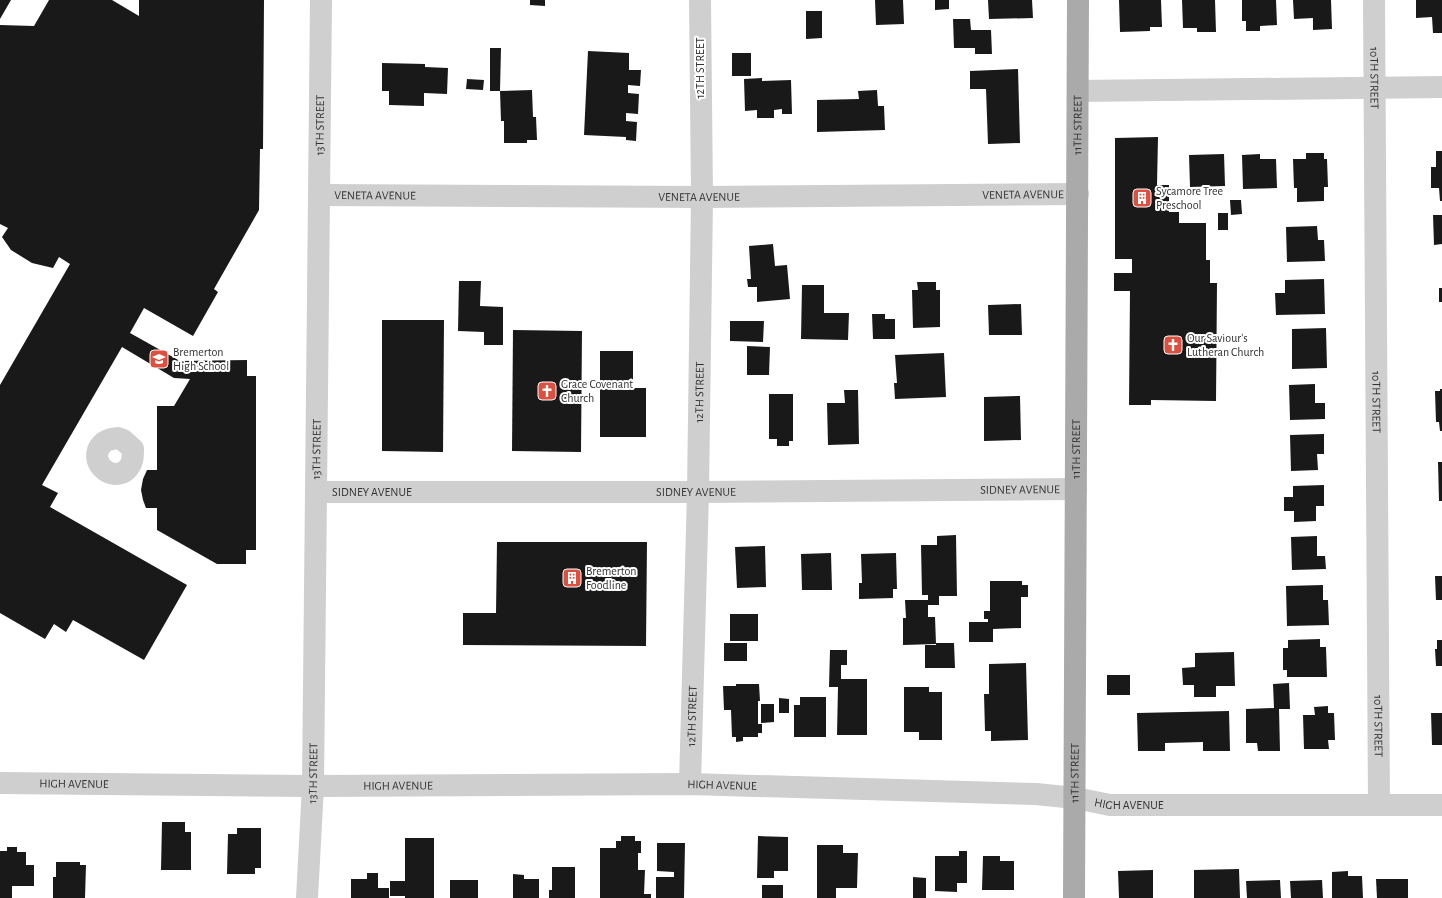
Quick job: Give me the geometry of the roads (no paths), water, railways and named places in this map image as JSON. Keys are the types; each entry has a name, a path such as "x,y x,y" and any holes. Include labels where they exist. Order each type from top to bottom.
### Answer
{"main road":[{"name":"11TH STREET","path":"1074,898 1076,758 1078,0"}],"street":[{"name":"13TH STREET","path":"307,898 313,786 321,0"},
{"name":"12TH STREET","path":"690,784 698,492 702,197 700,0"},
{"name":"10TH STREET","path":"1374,0 1378,805"},
{"path":"1078,90 1442,87"},
{"name":"VENETA AVENUE","path":"320,195 702,197 1078,194"},
{"name":"SIDNEY AVENUE","path":"316,492 698,492 1076,489"},
{"name":"HIGH AVENUE","path":"0,783 313,786 690,784 1036,794 1075,798 1110,805 1442,805"}],"place":[{"name":"Sycamore Tree Preschool","path":"1142,198"},
{"name":"Our Saviour's Lutheran Church","path":"1173,345"},
{"name":"Bremerton High School","path":"159,359"},
{"name":"Grace Covenant Church","path":"547,391"},
{"name":"Bremerton Foodline","path":"572,578"}]}
